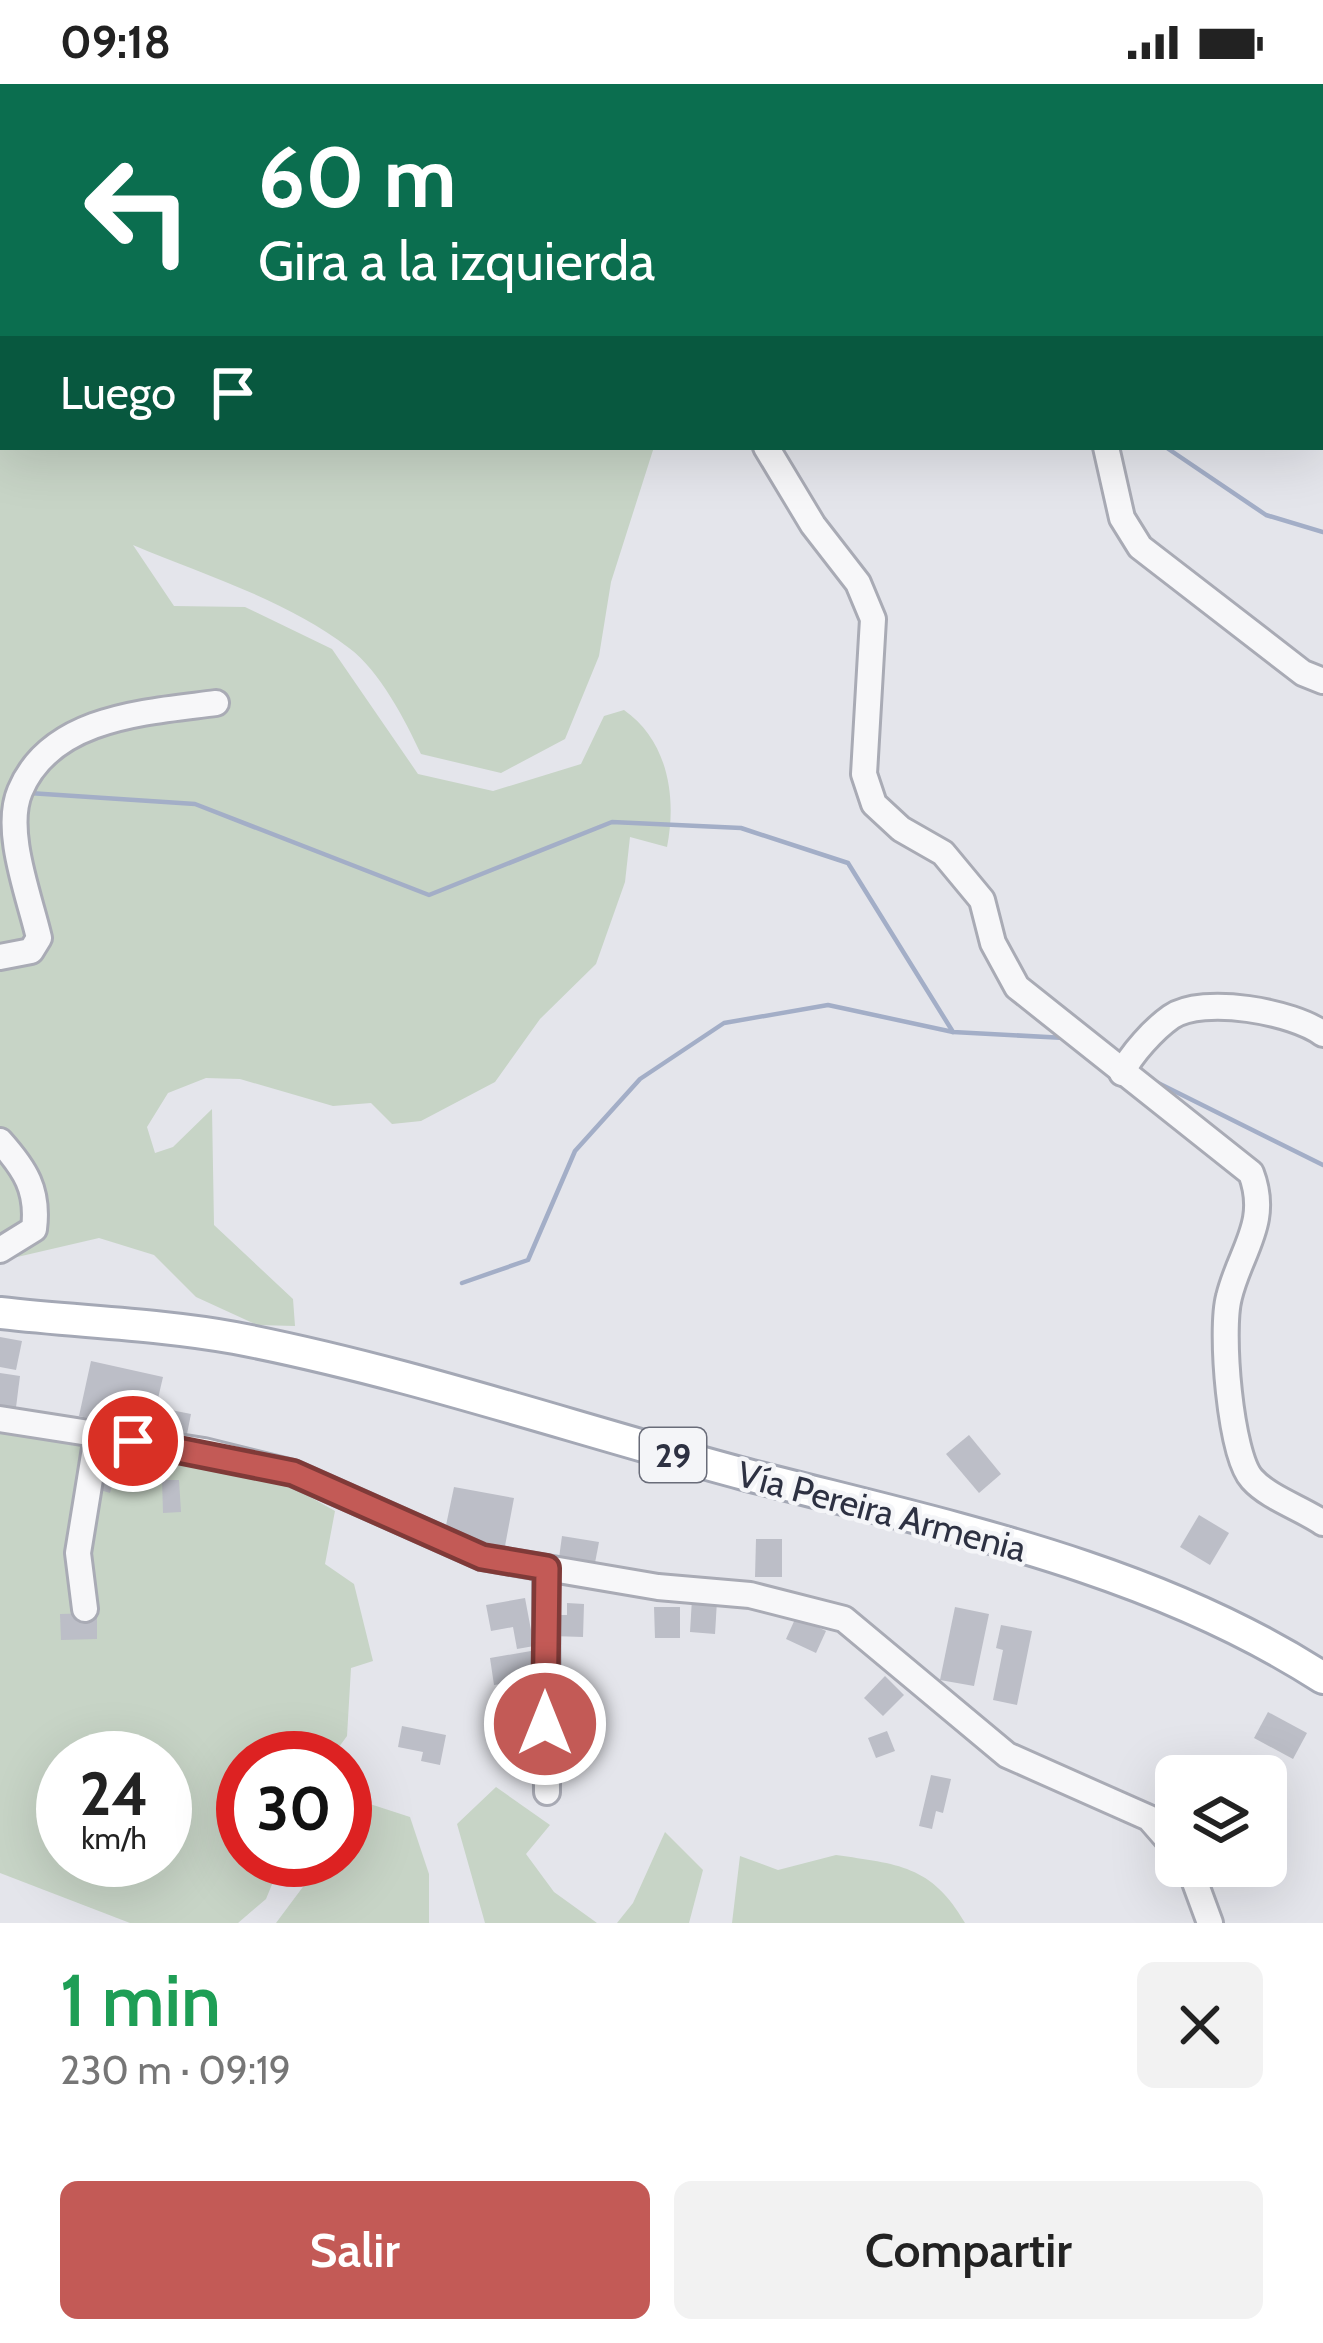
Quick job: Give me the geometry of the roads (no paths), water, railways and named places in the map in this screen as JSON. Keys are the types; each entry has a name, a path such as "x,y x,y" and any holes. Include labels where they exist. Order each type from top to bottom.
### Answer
{"main road":[{"name":"Vía Pereira Armenia","path":"0,1313 232,1338 916,1519 1067,1561 1164,1596 1266,1642 1323,1678"}],"street":[{"path":"768,450 813,525 858,583 873,619 864,774 874,804 901,829 943,853 982,900 992,943 1017,987 1251,1173 1258,1226 1228,1298 1226,1344 1236,1443 1244,1470 1256,1484 1323,1522"},
{"path":"1107,450 1122,518 1140,548 1303,673 1323,681"},
{"path":"0,957 32,951 39,938 17,839 19,792 53,746 117,716 216,703"},
{"path":"1123,1073 1172,1016 1190,1009 1258,1009 1310,1024 1323,1034"},
{"path":"0,1141 24,1168 38,1202 34,1229 0,1250"},
{"path":"0,1419 204,1451 293,1473 482,1557 750,1595 844,1619 1007,1755 1149,1818 1155,1825"},
{"path":"85,1609 78,1553 97,1436"},
{"path":"547,1568 548,1792"},
{"path":"1197,1887 1210,1923"}],"waterway":[{"path":"1170,450 1266,515 1323,532"},
{"path":"29,793 195,804 429,895 612,822 741,828 848,863 953,1032"},
{"path":"462,1283 528,1260 575,1151 640,1079 724,1023 828,1005 953,1032 1065,1038"},
{"path":"1150,1079 1323,1165"}]}
